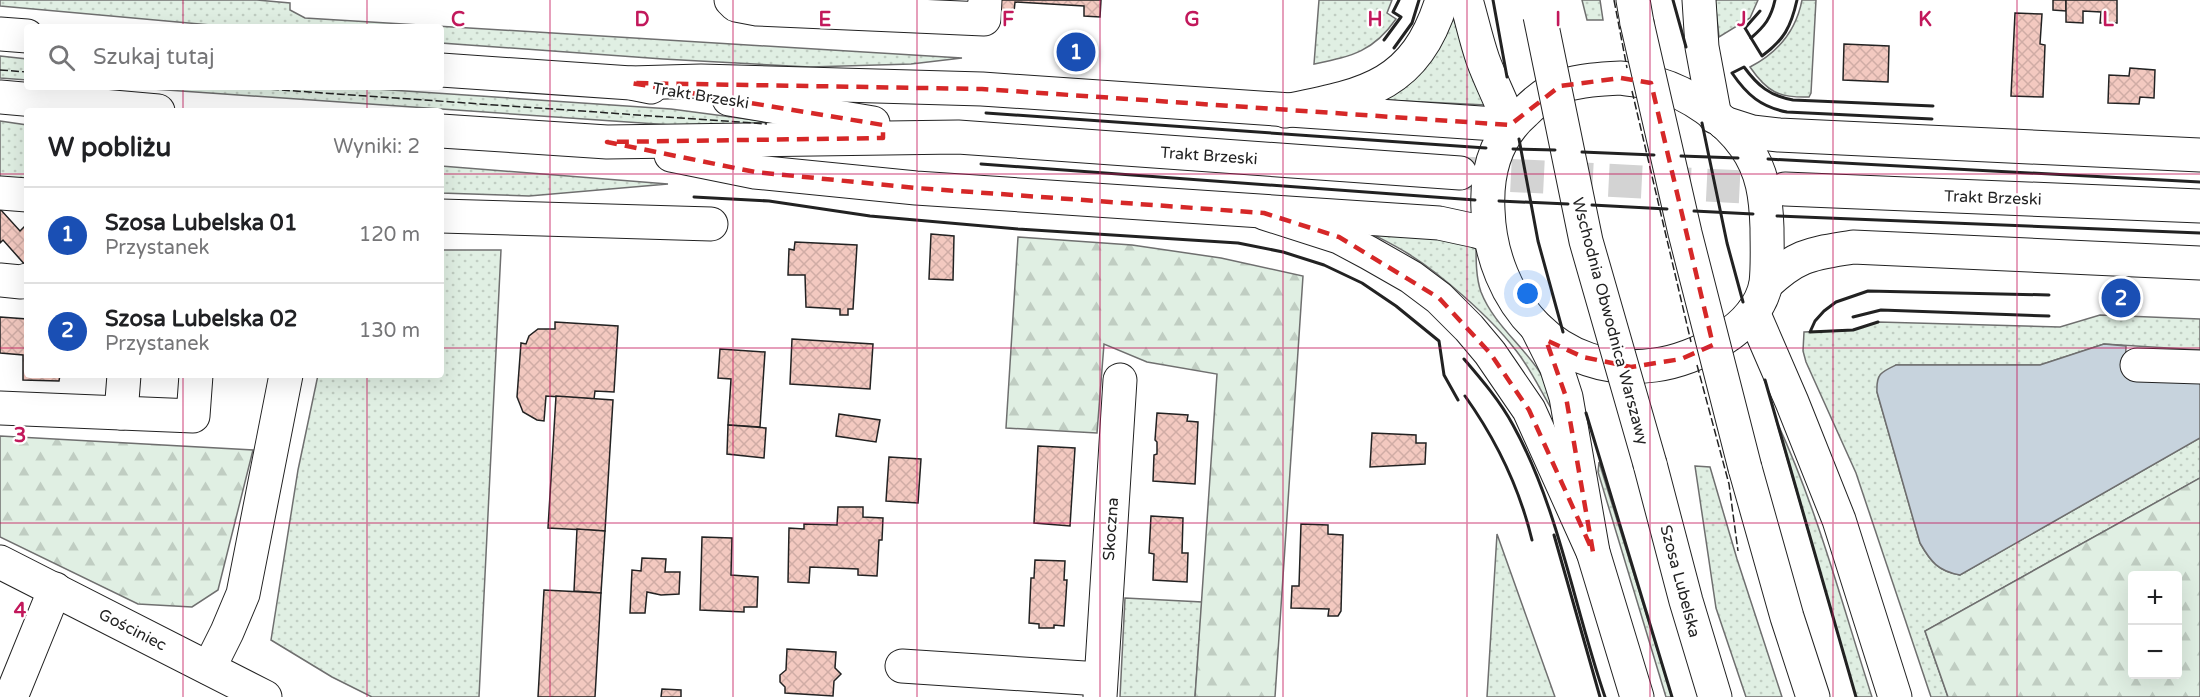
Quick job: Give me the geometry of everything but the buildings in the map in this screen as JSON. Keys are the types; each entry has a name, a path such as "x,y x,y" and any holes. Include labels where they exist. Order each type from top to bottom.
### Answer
{"main road":[{"path":"731,0 736,4 757,9 984,19 986,0"},
{"path":"1285,111 1339,100 1369,91 1396,74 1428,36 1442,0"},
{"path":"1466,0 1482,58 1510,125"},
{"path":"1699,0 1704,64 1720,120"},
{"name":"Wschodnia Obwodnica Warszawy","path":"1539,8 1586,241 1650,464"},
{"path":"1635,12 1685,232 1745,468 1787,617 1813,697"},
{"path":"0,34 24,36"},
{"name":"Trakt Brzeski","path":"444,70 631,83 958,137"},
{"path":"1895,697 1839,520 1759,298 1766,197 1759,170 1744,145 1720,120 1683,95 1658,84 1621,78 1588,80 1560,86 1510,125 1498,148 1490,172 1487,197 1489,236 1507,289 1521,312 1561,347 1583,357 1608,364 1631,367 1656,365 1699,352 1729,336 1759,298 1784,267 1809,254 1852,247 2200,263"},
{"path":"631,83 701,81 982,89 1510,125"},
{"path":"0,97 124,108"},
{"path":"1720,120 1752,132 1779,135 2200,155"},
{"name":"Trakt Brzeski","path":"444,131 607,142 958,137 1460,173"},
{"path":"607,142 755,172 916,188 1439,223 1489,236"},
{"name":"Trakt Brzeski","path":"1785,189 2200,206"},
{"path":"0,193 24,195"},
{"path":"1264,213 1339,237 1369,253 1411,277 1439,298 1469,328 1490,353 1529,410 1593,552"},
{"path":"444,216 711,224"},
{"path":"2162,262 2200,272"},
{"path":"0,280 24,281"},
{"path":"1537,328 1556,366 1566,397 1593,552 1636,697"},
{"path":"2137,365 2200,367"},
{"path":"121,413 124,378"},
{"path":"0,408 193,416 196,378"},
{"path":"209,668 243,594 285,378"},
{"name":"Skoczna","path":"902,666 1100,688 1120,380"},
{"name":"Szosa Lubelska","path":"1650,464 1714,697"},
{"name":"Gościniec","path":"0,562 265,697"},
{"path":"11,697 55,589"}],"highlighted area":[{"path":"1621,78 1651,83 1713,345 1681,359 1631,367 1583,357 1546,340 1566,397 1593,552 1529,410 1490,353 1439,298 1339,237 1264,213 916,188 755,172 607,142 883,138 883,125 631,83 982,89 1510,125 1560,86"}],"green space":[{"path":"0,0 257,0 290,3 290,10 305,18 404,24 200,24 0,6"},
{"path":"1319,0 1392,0 1387,13 1396,19 1379,39 1361,51 1314,64"},
{"path":"1582,0 1600,0 1603,20 1587,20"},
{"path":"1715,0 1758,0 1750,18 1719,37"},
{"path":"1802,0 1816,0 1809,97 1782,95 1775,92 1762,82 1750,67 1769,55 1784,40 1795,22"},
{"path":"1450,18 1454,20 1486,105 1383,100"},
{"path":"444,26 962,58 911,64 810,67 444,43"},
{"path":"0,56 24,59 24,80 0,78"},
{"path":"167,90 390,90 671,109 799,126 671,125"},
{"path":"0,121 24,125 24,180 0,178"},
{"path":"444,166 668,184 529,196 444,193"},
{"path":"1363,229 1404,230 1476,245 1478,281 1486,303 1543,377 1559,412 1563,427 1521,357 1492,323 1435,272"},
{"path":"1018,237 1132,245 1221,258 1303,276 1275,697 1195,697 1217,374 1147,362 1104,344 1097,433 1006,428"},
{"path":"444,250 501,250 479,697 372,697 332,677 271,640 298,470 317,378 444,378"},
{"path":"2100,315 2200,319 2200,350 2104,344 2040,365 1896,365 1877,392 1920,543 1936,565 1960,575 2200,438 2200,478 1925,631 1948,697 1931,697 1856,473 1806,362 1803,351 1804,332 1853,330 1878,322 2060,327"},
{"path":"1776,420 1804,487 1872,697 1856,697"},
{"path":"0,436 253,450 218,590 192,607 138,604 0,537"},
{"path":"1599,462 1672,697 1666,697 1598,472"},
{"path":"1695,466 1710,467 1782,697 1746,697 1716,608"},
{"path":"2200,478 2200,697 1948,697 1925,631"},
{"path":"1497,534 1555,697 1487,697"},
{"path":"1125,598 1202,602 1195,697 1120,697"}],"shaded area":[{"path":"2104,344 2126,346 2125,375 2200,379 2200,438 1960,575 1936,565 1920,543 1877,392 1877,381 1880,374 1896,365 2040,365"}],"tunnel":[{"path":"1462,173 1785,189"}],"fence":[{"path":"1614,0 1627,68"},
{"path":"0,70 24,72"},
{"path":"281,90 767,124"},
{"path":"1632,91 1691,342"},
{"path":"1697,365 1729,484 1738,551"}],"wall":[{"path":"1384,40 1401,17 1393,12 1399,0"},
{"path":"1394,48 1412,23 1419,0"},
{"path":"1493,0 1507,77"},
{"path":"1673,0 1686,47"},
{"path":"1760,11 1745,28 1751,38 1767,21 1775,0"},
{"path":"1751,38 1762,56 1770,50 1786,32 1797,0"},
{"path":"1932,119 1778,110 1755,99 1732,73 1744,67 1765,89 1793,100 1933,106"},
{"path":"986,113 1486,148"},
{"path":"1702,123 1727,243 1743,302"},
{"path":"1519,139 1538,241 1563,332"},
{"path":"1513,149 1555,150"},
{"path":"1582,152 1654,155"},
{"path":"1681,156 1738,158"},
{"path":"1768,159 2200,182"},
{"path":"981,164 1475,200"},
{"path":"694,197 769,201 870,216 1018,229 1238,243 1283,252 1324,265 1362,283 1396,306 1439,341 1444,375 1458,400"},
{"path":"1499,201 1568,204"},
{"path":"1592,205 1667,209"},
{"path":"1694,211 1753,214"},
{"path":"1777,216 2200,233"},
{"path":"1878,322 1853,330 1810,332 1815,321 1836,302 1868,291 2049,295"},
{"path":"1853,317 1881,310 2049,316"},
{"path":"1464,359 1502,408 1529,457 1554,524 1605,697"},
{"path":"1765,380 1856,697"},
{"path":"1465,396 1506,465 1521,501 1532,540"},
{"path":"1586,413 1672,697"},
{"path":"1554,535 1600,697"}],"place":[{"name":"Szosa Lubelska 01","path":"1076,52"},
{"name":"Szosa Lubelska 02","path":"2121,298"}]}
